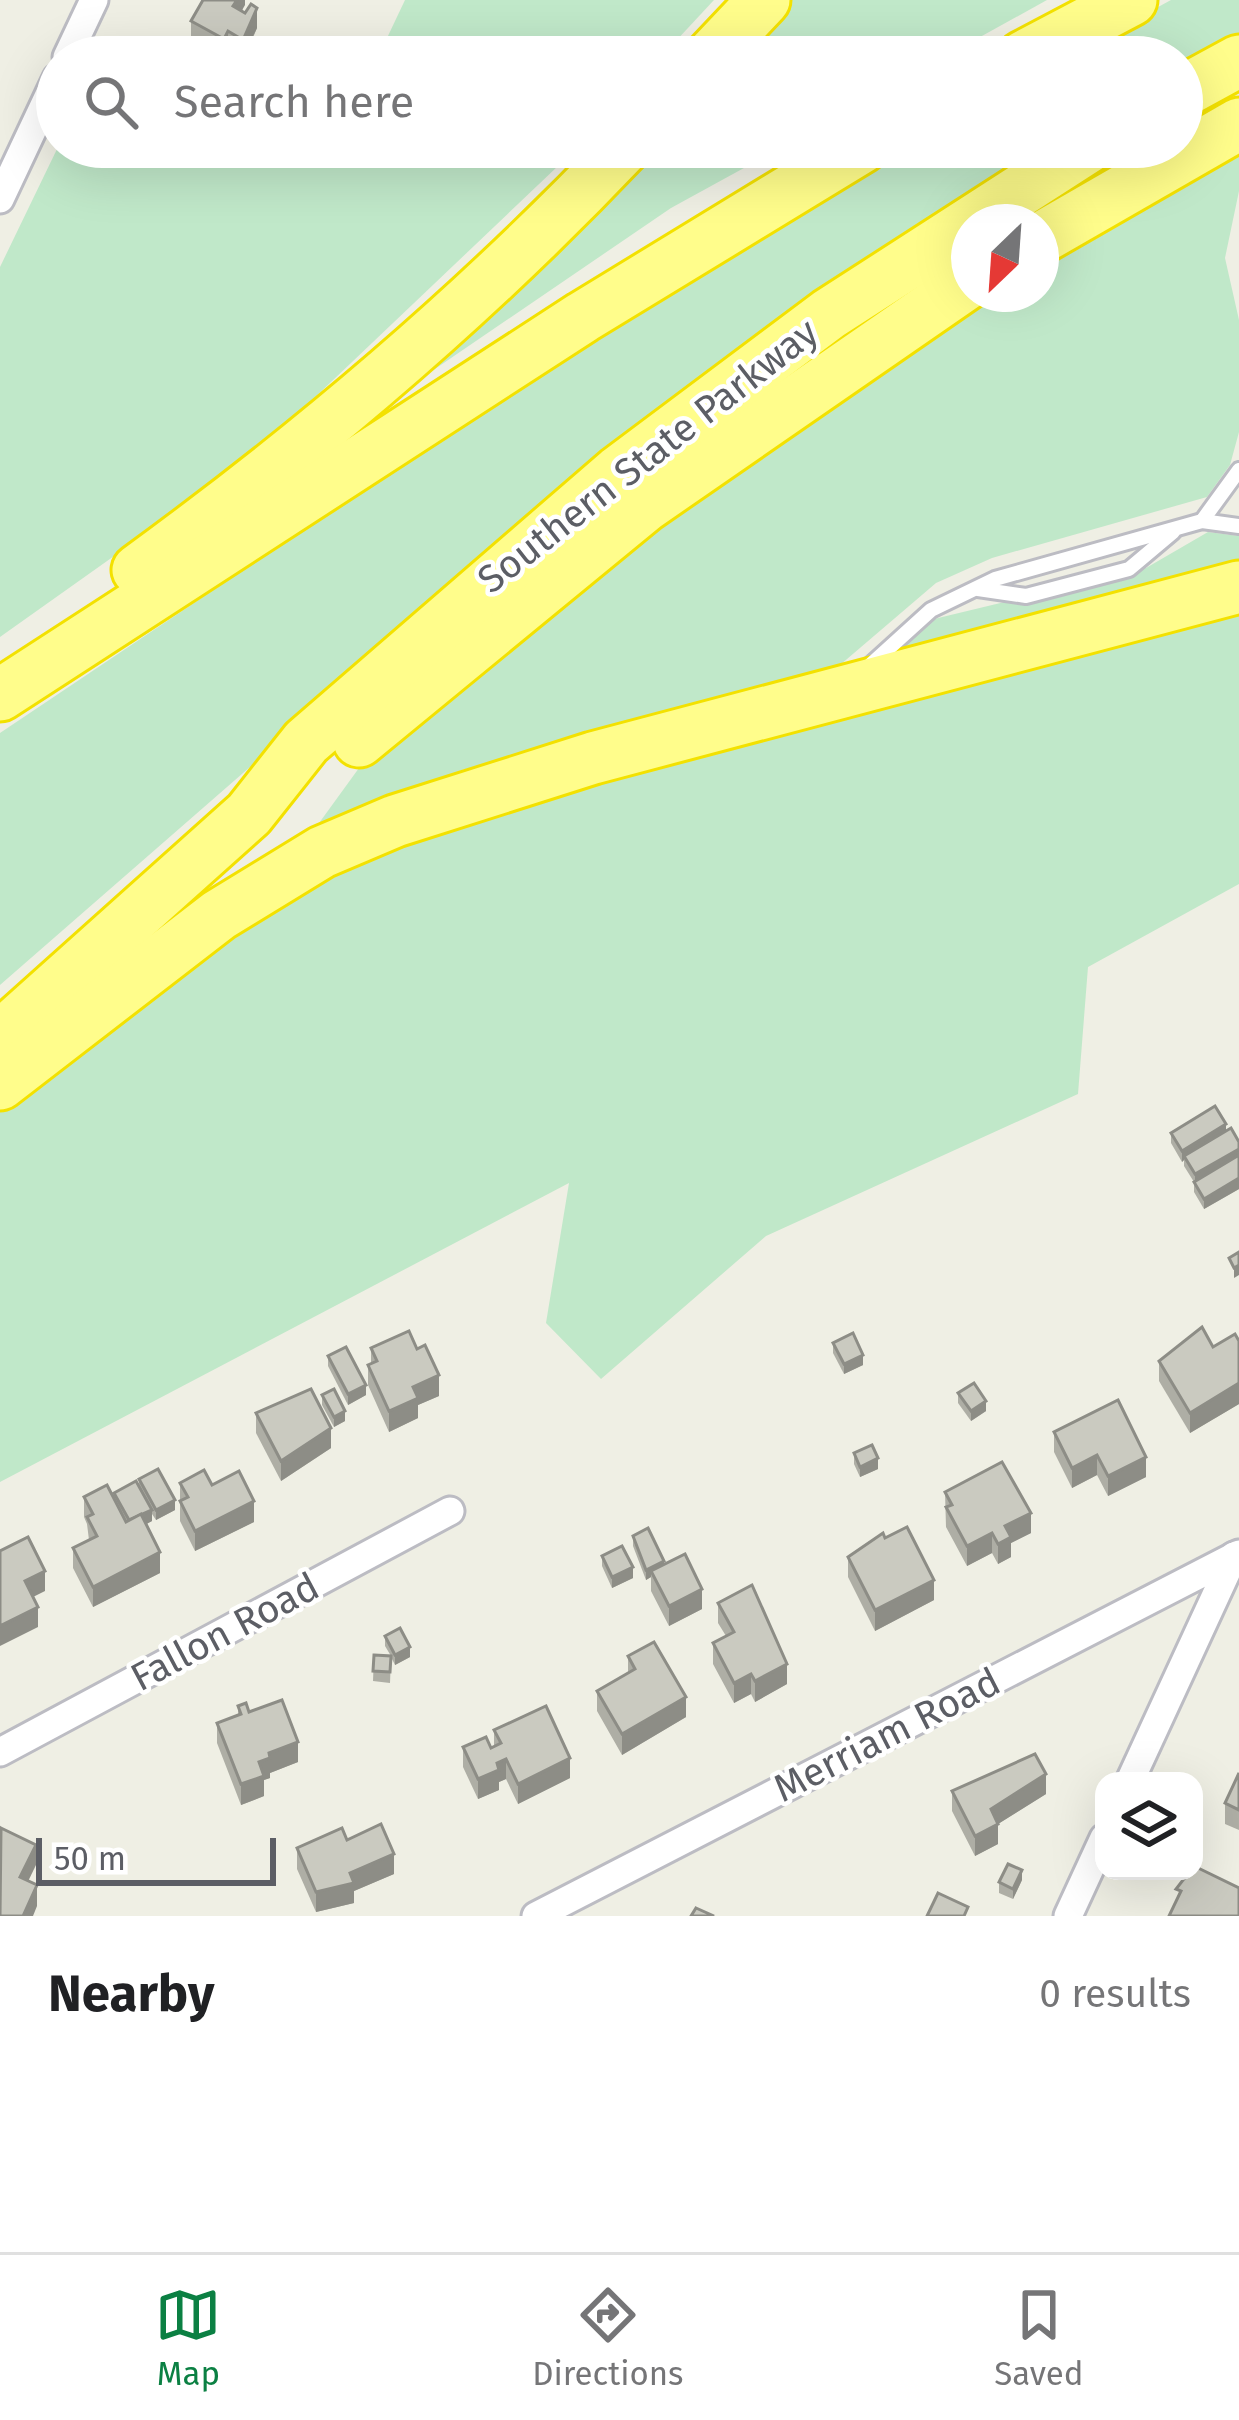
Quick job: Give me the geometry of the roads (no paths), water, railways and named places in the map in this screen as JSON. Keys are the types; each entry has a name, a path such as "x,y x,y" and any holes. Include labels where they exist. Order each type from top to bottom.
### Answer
{"highway":[{"path":"730,36 764,0"},
{"path":"1062,36 1130,0"},
{"path":"1203,81 1239,61"},
{"path":"1203,145 1239,124"},
{"path":"0,676 68,614 187,535 375,388 505,270 605,168"},
{"path":"0,695 566,328 828,168"},
{"name":"Southern State Parkway","path":"0,1036 248,814 306,742 653,444 867,287 1055,168"},
{"path":"1059,228 1163,168"},
{"name":"Southern State Parkway","path":"248,814 328,768 579,557 717,452 951,294"},
{"path":"0,1084 219,915 357,836 515,780 1239,587"}],"street":[{"path":"77,36 94,0"},
{"path":"0,199 36,123"},
{"name":"Fallon Road","path":"0,1752 450,1511"},
{"path":"1134,1772 1237,1555"},
{"name":"Merriam Road","path":"536,1916 1237,1555"},
{"path":"1068,1916 1095,1858"}],"lane":[{"path":"1202,521 1239,470"},
{"path":"842,693 913,625 973,588 1202,521 1239,526"},
{"path":"973,588 1026,596 1129,569 1177,529"}]}
